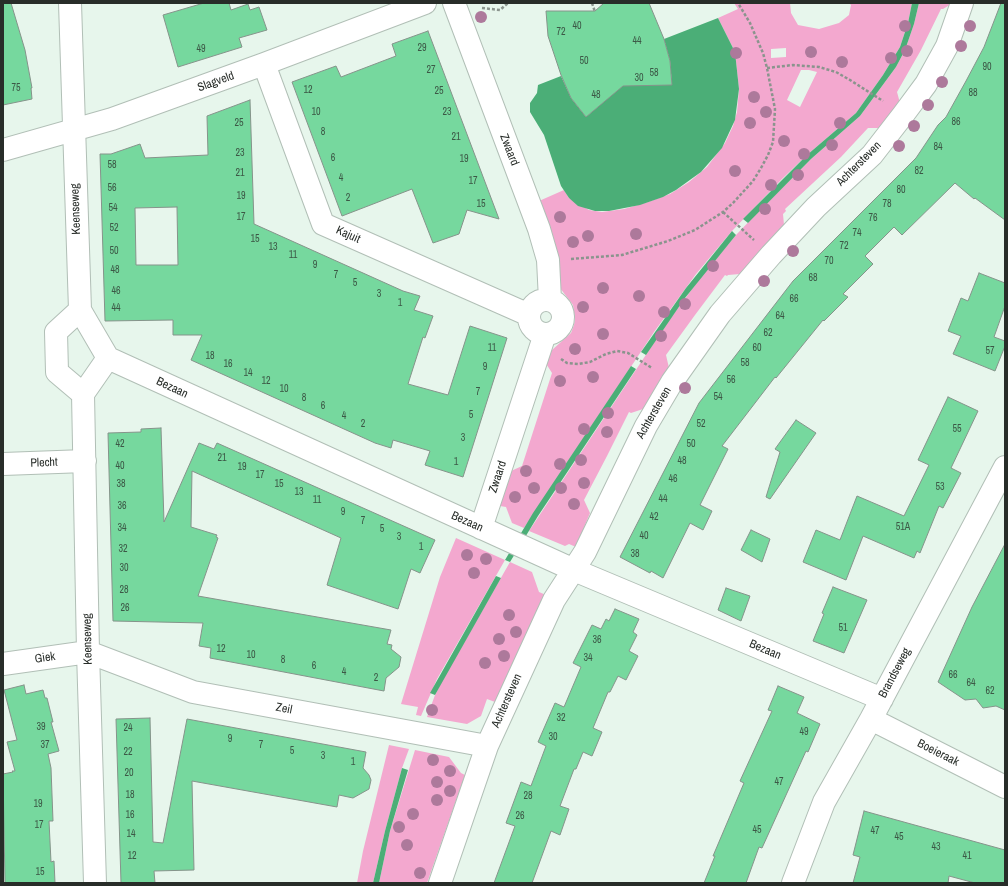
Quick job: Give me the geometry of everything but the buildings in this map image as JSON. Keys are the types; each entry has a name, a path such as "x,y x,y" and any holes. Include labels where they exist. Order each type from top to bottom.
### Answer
{"street":[{"name":"Keenseweg","path":"70,3 80,310"},
{"name":"Slagveld","path":"3,150 112,120 425,3"},
{"name":"Zwaard","path":"454,3 539,229 548,260 550,300"},
{"name":"Achtersteven","path":"440,883 487,746 554,600 585,552 646,426 672,382 720,314 771,255 816,207 872,155 903,115 926,84 947,46 962,3"},
{"name":"Kajuit","path":"264,64 323,224 529,315"},
{"path":"541,300 550,300 559,305 563,314 562,323 557,330 551,333 543,341 529,322 529,315 534,304 541,300"},
{"path":"80,310 108,358 83,394 57,372 56,332 80,310"},
{"name":"Zwaard","path":"481,528 543,341"},
{"name":"Bezaan","path":"108,358 574,570 882,698"},
{"name":"Keenseweg","path":"83,394 88,652 95,883"},
{"name":"Plecht","path":"3,464 85,461"},
{"name":"Brandseweg","path":"793,883 824,802 871,719 1005,467"},
{"name":"Giek","path":"3,664 88,652"},
{"name":"Zeil","path":"88,652 193,692 487,746"},
{"name":"Boeieraak","path":"871,719 1005,787"}],"path":[{"path":"592,3 595,12"},
{"path":"548,260 601,258 622,255 637,252 682,236 695,230 723,212 753,181 768,156 773,142 775,109 767,68 757,38 738,3"},
{"path":"767,68 793,65 819,68 836,72 881,99 903,115"},
{"path":"723,212 771,255"},
{"path":"543,341 568,363 578,364 590,362 606,354 617,351 628,353 672,382"}],"shaded area":[{"path":"734,3 790,3 791,13 798,25 819,29 839,23 849,15 851,5 849,3 912,3 908,23 900,47 883,75 856,113 807,155 732,231 696,274 654,332 524,528 512,523 506,507 500,506 511,471 522,466 552,373 545,362 547,357 552,350 571,333 575,319 573,305 560,288 539,201 564,190 569,198 589,210 602,212 624,209 670,194 689,182 707,167 725,143 733,126 737,112 739,89 735,52 718,18 738,9","holes":["786,48 786,57 771,58 771,49","801,70 817,72 800,107 787,100"]},
{"path":"912,3 919,3 914,24 905,50 896,67 860,116 811,159 748,223 743,219 807,155 856,113 883,75 900,47 908,23"},
{"path":"919,3 953,3 941,9 921,50 897,92 900,103 882,128 868,128 841,157 785,209 786,211 783,214 784,225 740,274 725,275 695,315 666,355 669,368 643,409 631,413 629,412 584,500 590,513 576,547 569,544 565,546 529,531 667,323 701,277 736,235 761,209 811,159 860,116 896,67 905,50 914,24"},
{"path":"718,18 735,52 739,89 735,120 722,148 701,172 676,190 663,197 640,205 609,211 595,211 578,206 569,198 561,186 544,135 530,112 530,103 537,93 538,85 561,76 571,98 586,117 623,85 672,85 670,61 664,39"},
{"path":"732,231 736,235 685,298 646,355 641,352 686,288"},
{"path":"631,366 636,369 538,516 510,562 505,560 533,513"},
{"path":"456,538 505,560 437,679 421,716 416,715 418,707 401,704 440,577"},
{"path":"510,562 532,572 539,592 546,595 495,702 487,699 481,716 467,724 427,717 442,681"},
{"path":"496,576 501,578 435,695 430,693"},
{"path":"389,745 409,749 402,768 385,831 373,883 357,883 363,851"},
{"path":"415,750 449,757 461,773 465,775 427,883 379,883 390,831"},
{"path":"402,768 408,770 390,831 379,883 373,883 385,831"}]}
